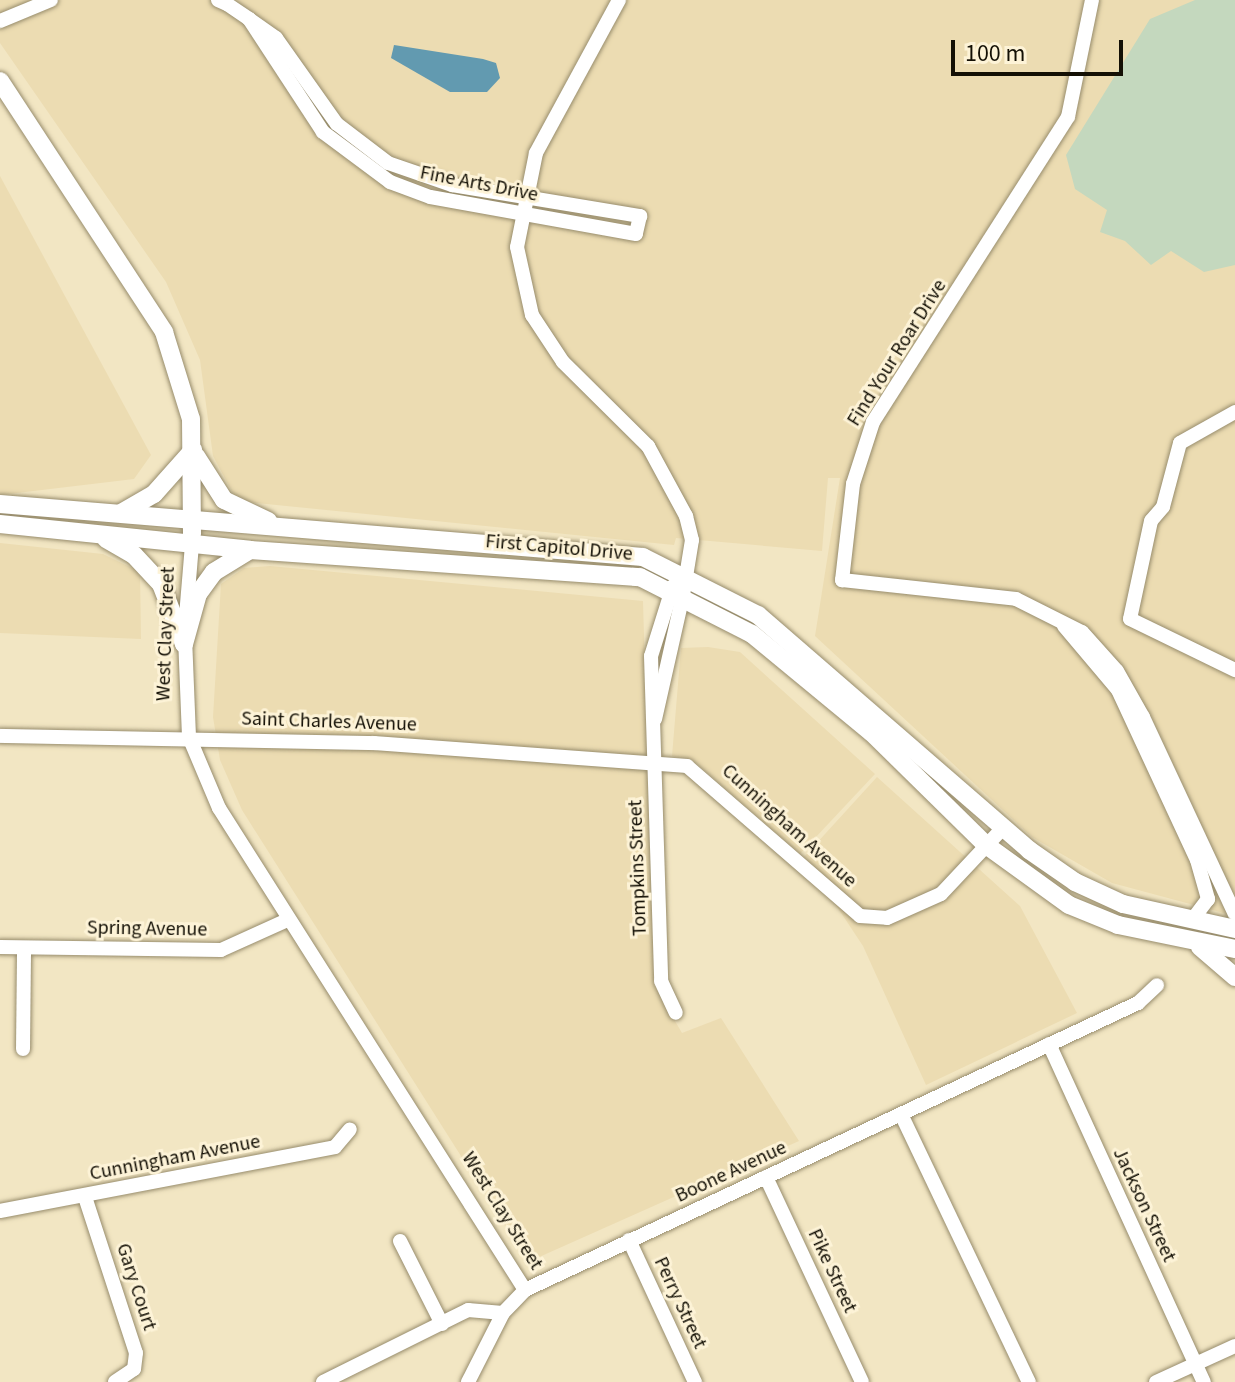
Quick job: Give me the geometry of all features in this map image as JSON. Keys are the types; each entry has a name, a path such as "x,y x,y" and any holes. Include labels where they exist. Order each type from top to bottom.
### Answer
{"main road":[{"name":"West Clay Street","path":"0,81 164,332 191,419 192,545"},
{"path":"119,514 154,494 193,450 224,500 248,516 313,532"},
{"name":"First Capitol Drive","path":"0,504 313,532 589,548 684,574 804,652 1003,828 1103,896 1235,929"},
{"name":"First Capitol Drive","path":"0,524 250,550 588,568 676,592 797,669 986,845 1095,918 1235,949"},
{"path":"90,533 149,567 184,644"},
{"path":"184,644 198,594 214,572 250,550"},
{"path":"1192,940 1235,977"}],"street":[{"path":"0,21 51,0"},
{"name":"Fine Arts Drive","path":"218,0 249,19 276,38 337,124 381,159 447,184 640,216 636,234 412,192 352,159 301,104 249,19"},
{"path":"619,0 566,88 524,196 517,247 532,315 563,362 648,446 689,527 684,574 676,592"},
{"name":"Find Your Roar Drive","path":"1092,0 1068,117 873,422 853,484 842,580 1016,599 1082,632 1117,671 1235,914"},
{"path":"1235,412 1204,426 1176,451 1163,507 1151,521 1130,619 1235,670"},
{"name":"West Clay Street","path":"192,545 184,644 189,737 219,808 287,920 525,1290"},
{"name":"Tompkins Street","path":"676,592 655,719 661,981 676,1013"},
{"name":"Find Your Roar Drive","path":"1062,622 1118,690 1186,833 1208,899 1192,920"},
{"name":"Saint Charles Avenue","path":"0,736 189,737 656,761"},
{"name":"Cunningham Avenue","path":"656,761 687,766 711,781 860,916 917,910 1003,828"},
{"name":"Spring Avenue","path":"0,947 221,950 287,920"},
{"path":"23,1049 24,948"},
{"name":"Boone Avenue","path":"468,1382 503,1313 525,1290 1138,1003 1157,985"},
{"name":"Jackson Street","path":"1049,1044 1204,1382"},
{"path":"901,1114 1029,1382"},
{"name":"Cunningham Avenue","path":"0,1211 335,1147 350,1129"},
{"name":"Pike Street","path":"766,1177 862,1382"},
{"name":"Gary Court","path":"85,1197 136,1353 134,1369 115,1382"},
{"name":"Perry Street","path":"629,1240 695,1382"},
{"path":"400,1241 442,1324"},
{"path":"323,1382 478,1307 503,1313"},
{"path":"1156,1382 1235,1346"}],"shaded area":[{"path":"0,0 1235,0 1235,916 1112,883 1032,837 815,636 840,478 828,478 822,551 676,538 674,545 237,501 213,456 200,360 166,282 0,43"},
{"path":"0,176 151,455 134,479 0,495"},
{"path":"0,543 103,554 140,572 141,639 0,633"},
{"path":"270,566 643,601 654,985 682,1033 721,1018 799,1141 528,1262 242,810 220,760 213,717 221,584 244,568"},
{"path":"708,647 740,652 875,774 800,854 696,763 672,756 681,648"},
{"path":"877,777 1020,906 1077,1013 926,1085 863,946 804,857"}],"green space":[{"path":"1195,0 1235,0 1235,265 1204,272 1171,251 1151,265 1125,241 1100,232 1107,210 1075,189 1066,155 1150,19"}],"water":[{"path":"394,45 496,63 500,78 487,92 450,92 391,58"}]}
